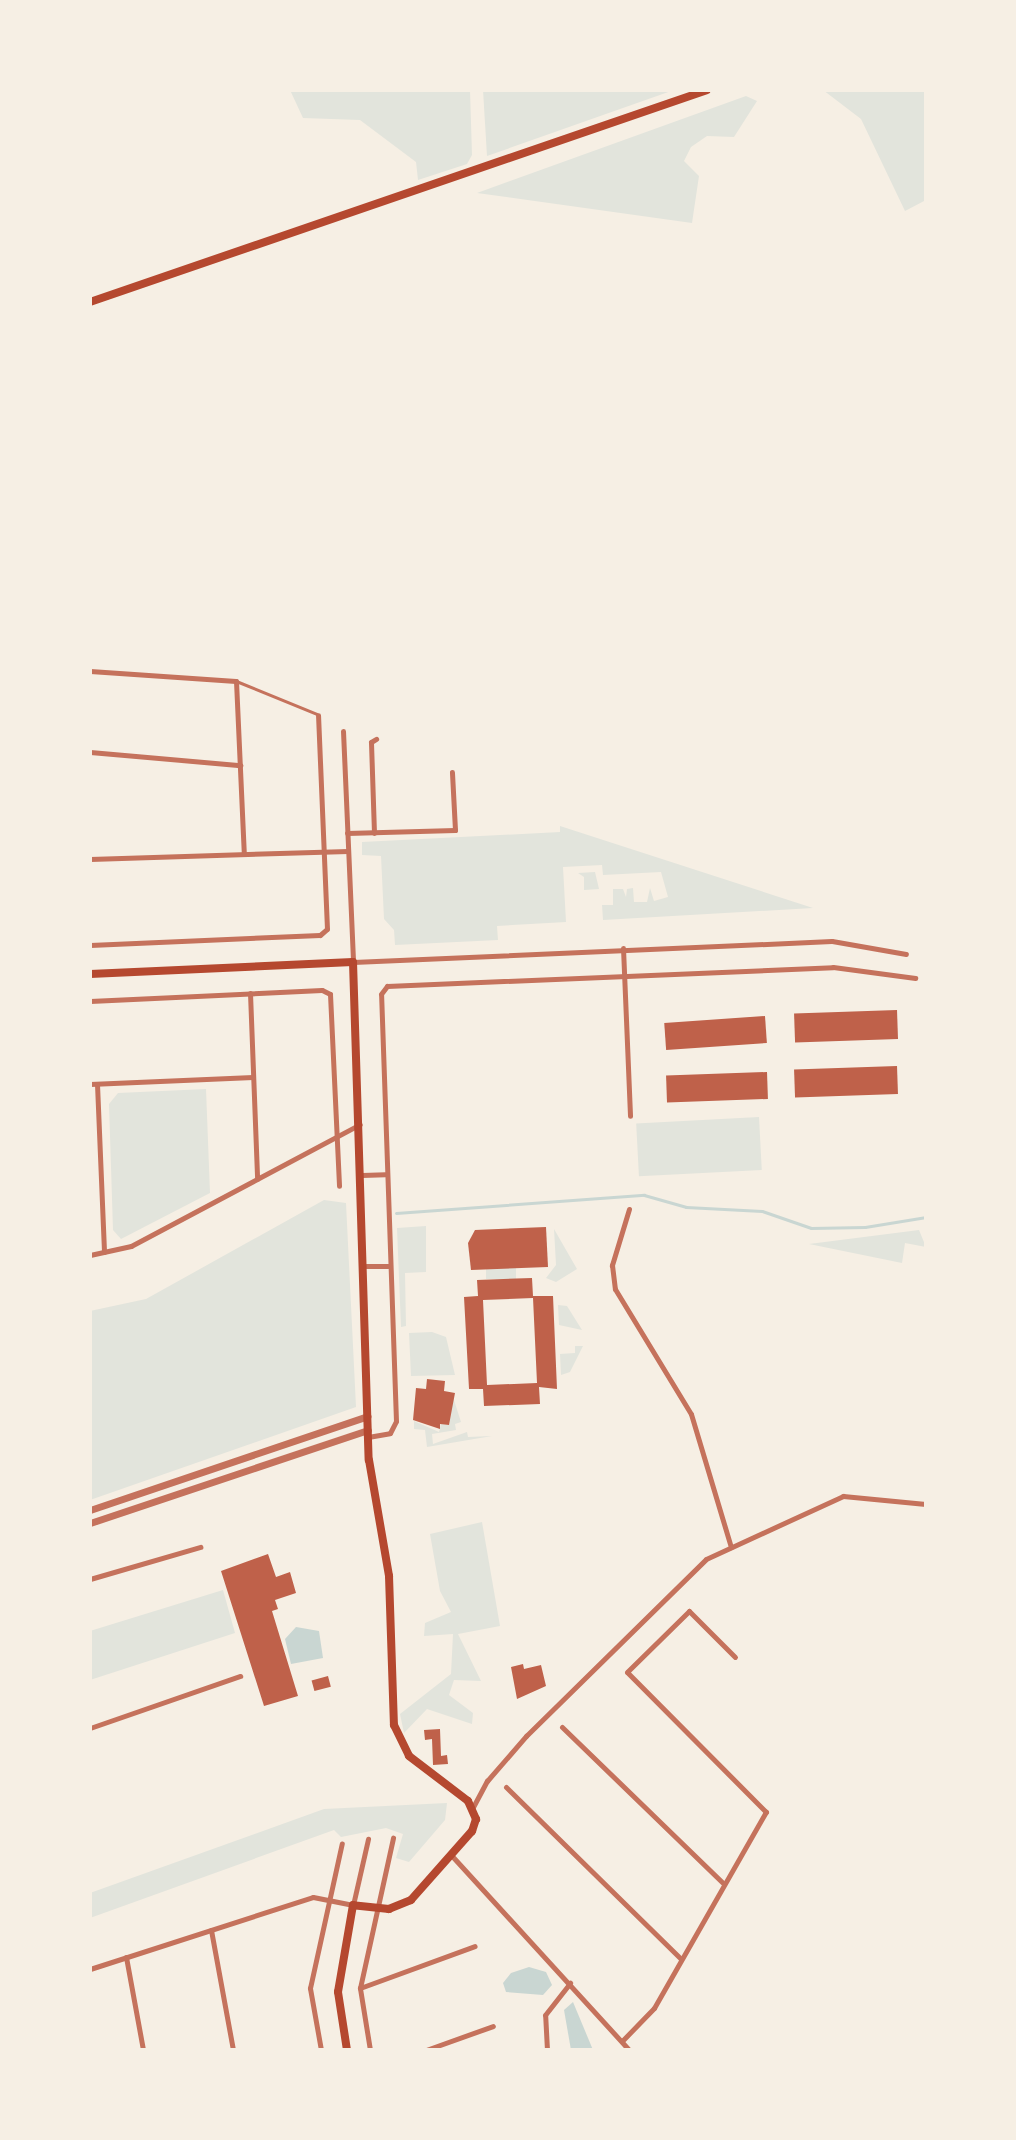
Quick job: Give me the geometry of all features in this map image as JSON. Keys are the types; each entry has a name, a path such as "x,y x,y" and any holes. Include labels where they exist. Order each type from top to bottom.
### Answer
{"main road":[{"path":"90,302 707,90"},
{"path":"90,974 353,962 366,1266 368,1433 389,1576 396,1735 417,1764 472,1807 475,1826 452,1856 411,1900 378,1909 352,1905 338,1992 347,2050"}],"street":[{"path":"90,671 236,681 244,854"},
{"path":"90,945 320,935 327,929 318,715"},
{"path":"343,731 353,962 623,948 832,941 906,954"},
{"path":"374,832 371,742 376,739"},
{"path":"90,752 240,765"},
{"path":"348,833 455,830 452,772"},
{"path":"90,859 348,851"},
{"path":"623,948 630,1116"},
{"path":"90,1523 368,1433 390,1433 396,1421 388,1266 381,994 387,986 625,973 833,967 915,978"},
{"path":"90,1001 322,990 330,994 339,1186"},
{"path":"250,993 258,1179"},
{"path":"104,1252 93,1084 253,1077"},
{"path":"90,1255 131,1246 360,1124"},
{"path":"362,1175 385,1174"},
{"path":"629,1209 612,1265 615,1289 691,1414 731,1547"},
{"path":"366,1266 388,1266"},
{"path":"90,1510 368,1416"},
{"path":"289,1443 293,1456"},
{"path":"472,1807 487,1781 533,1730 706,1559 843,1496 926,1504"},
{"path":"90,1580 200,1547"},
{"path":"622,2041 654,2008 722,1882 766,1812 627,1672 688,1611 735,1657"},
{"path":"90,1728 240,1676"},
{"path":"562,1727 722,1882"},
{"path":"506,1787 680,1958"},
{"path":"370,2050 360,1988 393,1838"},
{"path":"90,1969 313,1897 352,1905 368,1839"},
{"path":"321,2050 310,1988 342,1844"},
{"path":"452,1856 629,2050"},
{"path":"211,1930 233,2050"},
{"path":"360,1988 475,1946"},
{"path":"126,1956 143,2050"},
{"path":"547,2050 545,2015 570,1983"},
{"path":"426,2050 493,2026"}],"lane":[{"path":"236,681 318,715"}],"shaded area":[{"path":"290,90 470,90 472,155 467,164 418,180 416,162 360,120 303,118"},
{"path":"483,90 674,90 487,156"},
{"path":"823,90 926,90 926,200 905,211 861,119"},
{"path":"746,96 757,101 734,137 707,136 691,147 684,161 699,176 692,223 477,193"},
{"path":"560,826 813,908 603,920 602,905 613,905 613,889 623,889 626,897 627,889 633,888 634,902 647,902 650,888 654,901 668,897 661,872 603,875 602,865 563,867 566,922 497,926 498,940 395,945 394,930 384,919 381,856 362,855 362,842 560,832"},
{"path":"595,872 599,889 584,890 584,877 578,873"},
{"path":"206,1089 210,1193 121,1239 113,1230 109,1104 118,1093"},
{"path":"759,1117 762,1170 639,1176 636,1123"},
{"path":"324,1200 346,1203 356,1407 90,1500 90,1311 146,1299"},
{"path":"426,1226 426,1272 405,1273 406,1326 401,1327 397,1228"},
{"path":"554,1229 577,1269 556,1282 546,1278 556,1265"},
{"path":"919,1230 926,1247 905,1243 902,1263 809,1244"},
{"path":"486,1268 516,1268 516,1279 486,1279"},
{"path":"558,1305 567,1306 582,1330 559,1325"},
{"path":"432,1332 446,1337 455,1375 411,1376 409,1333"},
{"path":"575,1346 583,1346 570,1372 561,1375 560,1354 575,1353"},
{"path":"453,1397 461,1422 455,1424 456,1430 432,1434 433,1444 467,1432 468,1437 492,1436 427,1447 425,1430 414,1429 414,1421 439,1432 441,1424 449,1425"},
{"path":"482,1522 500,1626 458,1634 481,1681 454,1680 449,1695 473,1713 472,1724 427,1709 404,1733 400,1714 451,1674 453,1634 424,1636 425,1623 451,1612 440,1591 430,1534"},
{"path":"223,1590 235,1633 90,1680 90,1631"},
{"path":"296,1627 319,1631 323,1658 291,1664 285,1639"},
{"path":"447,1803 445,1820 409,1862 396,1858 403,1834 386,1828 341,1837 334,1830 90,1918 90,1893 324,1809"},
{"path":"529,1967 546,1972 552,1985 543,1995 506,1992 503,1983 511,1973"},
{"path":"573,2002 593,2050 571,2050 564,2010"}],"building":[{"path":"897,1010 898,1039 795,1043 794,1014"},
{"path":"765,1016 767,1043 666,1050 664,1023"},
{"path":"897,1066 898,1094 795,1098 794,1070"},
{"path":"767,1072 768,1099 667,1103 666,1076"},
{"path":"546,1227 548,1267 471,1270 468,1243 475,1230"},
{"path":"532,1278 533,1296 553,1296 557,1389 539,1387 540,1404 484,1406 483,1389 469,1389 464,1297 478,1296 477,1280","holes":["533,1298 537,1383 487,1385 483,1300"]},
{"path":"427,1379 445,1381 444,1391 455,1393 449,1425 440,1424 440,1429 413,1420 416,1388 426,1389"},
{"path":"268,1554 276,1577 290,1572 296,1593 275,1600 278,1609 272,1611 298,1696 264,1706 221,1571"},
{"path":"523,1664 524,1669 541,1665 546,1686 517,1699 511,1667"},
{"path":"328,1676 331,1687 314,1691 312,1680"},
{"path":"440,1729 441,1756 447,1755 448,1764 433,1765 432,1739 425,1740 424,1730"}],"waterway":[{"path":"396,1213 644,1195 686,1207 762,1211 811,1228 865,1227 926,1217"}]}
